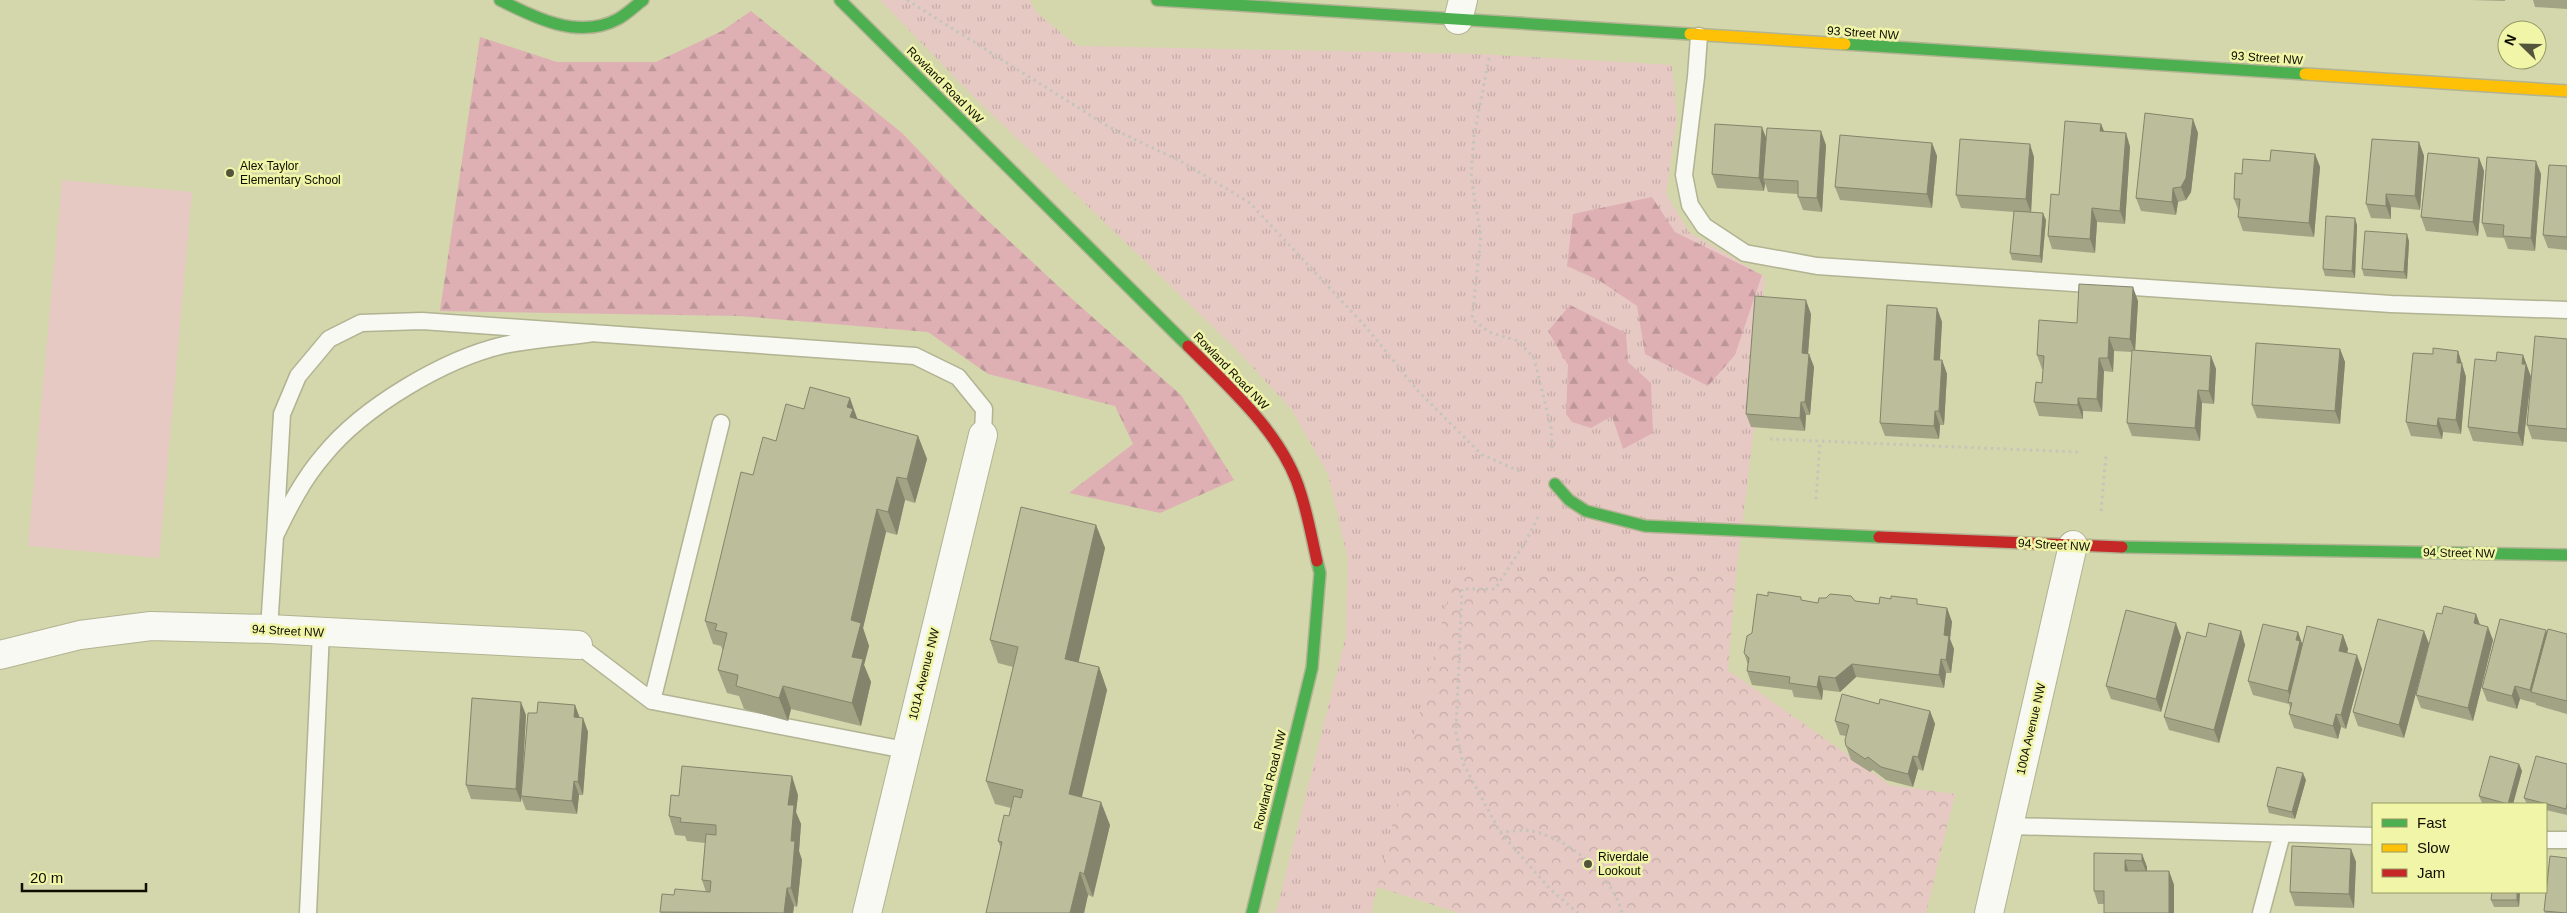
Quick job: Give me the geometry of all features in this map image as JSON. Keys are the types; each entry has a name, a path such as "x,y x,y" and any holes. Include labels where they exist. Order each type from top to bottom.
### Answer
{"street":[{"path":"500,0 553,24 588,28 617,19 642,0"},
{"name":"Rowland Road NW","path":"840,0 1246,402 1277,443 1301,492 1320,574 1312,668 1252,913"},
{"name":"93 Street NW","path":"1157,0 1461,10 1699,36 2567,91"},
{"name":"101A Avenue NW","path":"867,913 905,750 983,435"},
{"name":"94 Street NW","path":"1555,484 1570,500 1586,512 1644,526 2073,545 2567,555"},
{"name":"100A Avenue NW","path":"1989,913 2073,545"},
{"name":"94 Street NW","path":"0,655 80,635 151,626 269,629 578,645"}],"lane":[{"path":"1699,36 1684,175 1690,205 1704,226 1745,253 1817,266 2391,304 2567,310"},
{"path":"269,629 282,414 298,376 330,339 361,323 422,321 915,356 958,377 984,408 983,435"},
{"path":"275,536 294,497 324,454 376,405 447,365 503,346 594,333"},
{"path":"652,701 721,423"},
{"path":"308,913 320,632"},
{"path":"578,645 652,701 905,750"},
{"path":"2010,826 2372,836"},
{"path":"2261,913 2282,834"},
{"path":"2547,840 2567,840"}],"path":[{"path":"907,0 1109,127 1184,163 1250,203 1367,328 1418,391 1482,454 1506,467 1555,484"},
{"path":"1489,57 1474,136 1471,176 1481,236 1472,319 1489,332 1518,341 1534,358 1551,428"},
{"path":"1770,439 2078,452"},
{"path":"1816,508 1820,440"},
{"path":"2100,517 2106,455"},
{"path":"1526,541 1495,589 1462,589 1456,732 1463,762 1500,832 1550,889 1578,913"},
{"path":"1500,832 1530,830 1553,837 1570,847 1610,884 1619,901 1622,913"}],"green space":[{"path":"880,0 1029,0 1037,13 1077,46 1478,54 1672,65 1677,119 1666,194 1689,232 1765,277 1755,422 1736,576 1455,570 1371,913 1276,913 1346,636 1348,560 1328,474 1292,410 1233,346 970,93"},
{"path":"751,11 902,133 970,204 1072,299 1181,395 1234,480 1160,513 1069,493 1133,444 1115,406 988,374 928,332 739,316 440,311 480,37 557,62 656,62 722,31"},
{"path":"62,180 192,192 159,558 28,546"},
{"path":"1652,197 1675,232 1762,275 1735,355 1708,386 1645,354 1637,306 1600,281 1567,266 1573,214"},
{"path":"1570,305 1626,333 1628,362 1651,383 1653,433 1623,449 1612,416 1591,428 1572,422 1566,414 1568,365 1548,331"},
{"path":"1455,570 1736,576 1728,670 1890,785 1955,794 1926,913 1459,913 1377,887"}],"building":[{"path":"2145,113 2193,119 2186,178 2181,187 2173,188 2172,202 2136,198"},
{"path":"2065,121 2101,124 2100,131 2126,133 2120,211 2092,208 2090,239 2048,236 2051,194 2059,195"},
{"path":"1715,124 1762,127 1759,178 1712,174"},
{"path":"1767,128 1821,131 1817,198 1798,197 1798,181 1763,179"},
{"path":"1840,135 1932,143 1927,194 1835,187"},
{"path":"1960,139 2030,144 2026,199 1956,195"},
{"path":"2372,139 2419,142 2415,196 2386,194 2386,206 2366,204"},
{"path":"2271,150 2315,154 2309,223 2238,217 2240,199 2234,199 2235,173 2242,174 2243,159 2270,161"},
{"path":"2428,153 2479,158 2473,222 2421,217"},
{"path":"2487,157 2536,161 2531,238 2503,236 2504,225 2482,223"},
{"path":"2549,165 2567,166 2567,237 2543,235"},
{"path":"2014,211 2043,213 2040,256 2010,253"},
{"path":"2326,216 2355,218 2352,271 2323,269"},
{"path":"2365,231 2407,234 2404,272 2362,269"},
{"path":"2079,284 2133,287 2130,339 2109,337 2108,358 2099,358 2097,399 2078,398 2078,405 2034,402 2036,382 2042,383 2044,356 2037,355 2039,320 2077,323"},
{"path":"1755,296 1806,300 1802,353 1809,354 1805,402 1801,402 1800,418 1746,414"},
{"path":"1887,305 1937,308 1934,360 1942,360 1939,411 1935,411 1934,426 1880,423"},
{"path":"2535,336 2567,339 2567,429 2527,425"},
{"path":"2256,343 2340,349 2335,411 2252,405"},
{"path":"2433,348 2458,351 2457,363 2462,363 2456,420 2438,418 2437,426 2406,422 2413,353 2433,354"},
{"path":"2132,350 2211,356 2209,391 2198,390 2195,428 2127,423"},
{"path":"2497,352 2523,355 2522,364 2526,364 2518,433 2468,427 2475,359 2496,361"},
{"path":"810,387 850,398 847,407 853,409 850,417 918,436 907,479 897,477 888,512 877,509 851,620 861,623 852,657 863,659 852,703 783,686 779,698 736,686 738,675 718,670 727,633 715,630 717,624 705,621 741,472 753,475 763,437 776,441 786,404 804,409"},
{"path":"1021,507 1096,525 1065,659 1099,667 1069,794 1101,802 1084,874 1080,872 1070,913 986,913 1002,842 998,841 1004,815 1009,816 1014,796 1021,798 1023,790 986,781 1018,647 990,640"},
{"path":"1768,592 1801,597 1801,600 1818,603 1819,598 1826,598 1830,594 1851,596 1855,601 1879,604 1880,597 1891,599 1891,596 1917,599 1917,604 1947,608 1944,635 1949,636 1946,660 1941,659 1939,675 1852,664 1835,678 1819,676 1817,687 1789,683 1790,677 1747,671 1749,658 1744,653 1747,636 1752,633 1757,594 1768,596"},
{"path":"2444,606 2476,614 2474,623 2488,627 2468,708 2416,695 2437,613 2442,614"},
{"path":"2126,610 2176,623 2156,699 2106,686"},
{"path":"2378,619 2424,631 2399,725 2353,712"},
{"path":"2500,619 2546,630 2530,690 2515,686 2512,696 2482,688"},
{"path":"2209,623 2241,631 2214,730 2164,717 2187,632 2206,637"},
{"path":"2263,624 2298,632 2296,640 2300,641 2288,691 2248,681"},
{"path":"2307,626 2343,635 2339,651 2357,655 2341,715 2336,714 2333,726 2289,714 2292,703 2288,702"},
{"path":"2548,629 2567,634 2567,701 2531,692"},
{"path":"1842,694 1879,704 1880,699 1930,711 1918,757 1913,756 1908,774 1881,767 1868,757 1865,759 1846,746 1845,740 1849,725 1835,721"},
{"path":"472,698 521,702 516,789 466,785"},
{"path":"538,702 575,705 574,717 583,718 578,782 574,781 572,801 521,796 528,713 537,713"},
{"path":"2490,756 2519,764 2508,803 2479,796"},
{"path":"2536,756 2567,764 2566,809 2524,798"},
{"path":"682,766 792,776 788,805 794,805 791,841 795,841 791,888 787,888 784,913 660,912 662,894 674,895 675,889 710,892 711,881 702,880 706,834 716,835 716,825 680,822 681,818 669,816 671,795 679,796"},
{"path":"2277,767 2303,773 2292,812 2267,806"},
{"path":"2292,846 2351,849 2349,894 2290,892"},
{"path":"2094,853 2142,854 2142,861 2125,860 2125,871 2169,871 2169,913 2104,913 2104,891 2094,891"},
{"path":"2550,856 2567,858 2567,913 2544,911"},
{"path":"2492,893 2517,893 2517,900 2491,900"}],"traffic: fast":[{"path":"500,0 528,14 573,27 603,25 618,19 643,0"},
{"path":"840,0 1188,346"},
{"path":"1157,0 1690,34"},
{"path":"1845,44 2305,74"},
{"path":"1555,484 1569,500 1586,511 1645,526 1879,537"},
{"path":"2122,547 2567,555"},
{"path":"1252,913 1312,668 1320,573 1317,561"}],"traffic: slow":[{"path":"1690,34 1845,44"},
{"path":"2305,74 2567,91"}],"traffic: jam":[{"path":"1188,346 1254,414 1282,452 1293,472 1301,494 1317,561"},
{"path":"1879,537 2122,547"}],"place":[{"name":"Alex Taylor Elementary School","path":"230,173"},
{"name":"Riverdale Lookout","path":"1588,864"}]}
